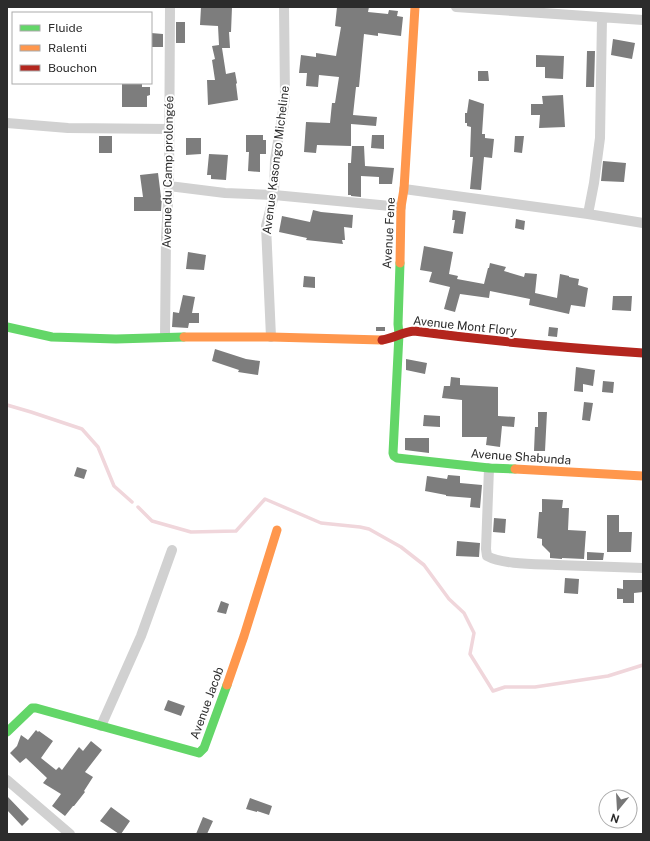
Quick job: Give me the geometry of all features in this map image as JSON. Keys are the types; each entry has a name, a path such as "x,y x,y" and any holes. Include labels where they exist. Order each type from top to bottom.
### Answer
{"street":[{"name":"Avenue du Camp prolongée","path":"165,337 166,237 170,186 170,7"},
{"name":"Avenue Kasongo Micheline","path":"271,337 266,226 274,195 275,160 285,98 284,7"},
{"name":"Avenue Fene","path":"397,458 393,453 399,334 401,207 404,189 415,7"},
{"path":"456,7 574,11 602,18 643,20"},
{"path":"588,214 600,138 602,18"},
{"path":"7,123 68,128 170,129"},
{"path":"170,186 225,193 274,195 401,207"},
{"path":"404,189 588,214 643,224"},
{"name":"Avenue Mont Flory","path":"7,327 52,337 116,339 165,337 271,337 371,340 394,338 407,331 414,331 474,339 574,349 643,353"},
{"name":"Avenue Shabunda","path":"397,458 489,468 643,476"},
{"path":"489,468 487,556 525,564 643,568"},
{"name":"Avenue Jacob","path":"7,732 32,708 41,709 193,752 199,753 202,751 244,636 277,530"},
{"path":"101,726 141,636 172,550"},
{"path":"7,780 70,834"}],"building":[{"path":"201,7 232,7 231,32 229,32 230,48 222,48 226,74 235,72 238,100 208,105 207,80 215,80 212,60 215,59 212,46 219,45 218,26 200,25"},
{"path":"337,7 369,7 368,12 388,14 389,10 398,11 397,16 403,17 401,36 378,33 378,36 364,34 359,87 356,87 353,115 377,117 376,126 351,124 351,146 317,145 316,153 304,152 306,122 330,123 332,103 335,103 339,77 319,75 318,87 306,86 307,73 299,73 301,55 316,57 316,53 336,56 341,27 335,26"},
{"path":"176,22 185,22 185,43 176,43"},
{"path":"152,33 163,34 163,47 152,47"},
{"path":"613,39 635,43 632,59 611,55"},
{"path":"587,51 595,51 594,87 586,87"},
{"path":"536,55 564,56 563,79 545,78 545,67 536,67"},
{"path":"478,71 488,71 489,81 478,81"},
{"path":"122,84 142,84 142,87 150,87 150,95 147,96 147,107 122,107"},
{"path":"563,95 565,127 539,128 540,115 531,115 531,104 543,104 542,96"},
{"path":"469,99 484,104 482,134 485,134 485,138 494,139 492,158 484,157 481,190 470,189 473,157 470,157 471,127 467,126 467,123 465,123 465,113 467,113"},
{"path":"246,135 263,135 263,140 266,140 266,154 260,154 260,172 248,171 249,152 246,152"},
{"path":"372,135 384,135 384,149 371,148"},
{"path":"99,136 112,136 112,153 99,153"},
{"path":"515,136 524,136 522,153 514,152"},
{"path":"186,138 201,138 201,154 186,155"},
{"path":"352,146 364,146 365,166 394,168 392,184 379,184 379,177 361,176 361,197 348,195 348,163 351,163"},
{"path":"209,154 228,155 226,180 211,179 211,175 207,175"},
{"path":"603,161 626,163 624,182 601,181"},
{"path":"158,173 162,197 161,211 134,211 134,197 143,197 140,175"},
{"path":"313,210 353,215 352,228 344,227 345,240 342,240 343,244 306,240 307,238 279,232 282,216 310,222"},
{"path":"453,210 466,212 463,234 453,233 455,220 452,220"},
{"path":"516,219 525,221 524,230 515,228"},
{"path":"424,246 453,252 449,274 458,276 457,279 484,284 490,263 506,267 504,271 524,277 525,273 537,274 535,293 557,298 560,274 579,279 578,285 588,288 585,307 571,305 569,314 529,305 530,299 490,291 489,298 460,294 455,312 444,309 450,287 429,282 432,272 420,270"},
{"path":"188,252 206,255 204,270 186,269"},
{"path":"304,276 315,277 315,288 303,287"},
{"path":"183,295 195,297 192,313 199,313 199,323 189,323 188,328 172,327 173,312 179,313"},
{"path":"613,296 632,296 631,311 612,310"},
{"path":"376,327 385,327 385,331 376,331"},
{"path":"549,327 558,328 557,337 548,336"},
{"path":"215,349 246,359 260,361 258,375 238,372 239,370 212,361"},
{"path":"406,359 427,363 425,374 406,370"},
{"path":"576,367 595,370 593,386 583,384 583,392 574,391"},
{"path":"451,377 460,378 460,385 498,387 498,416 515,417 514,427 502,426 500,447 486,445 487,437 462,437 462,400 442,398 444,386 450,386"},
{"path":"603,381 614,382 613,393 602,392"},
{"path":"584,402 593,403 590,421 582,420"},
{"path":"538,412 547,412 545,451 534,451 535,427 538,427"},
{"path":"424,415 440,416 440,427 423,426"},
{"path":"405,438 429,438 429,453 405,450"},
{"path":"77,467 87,470 84,479 74,476"},
{"path":"448,475 460,476 460,483 482,485 480,508 470,507 471,498 446,496 425,491 427,476 447,479"},
{"path":"542,499 563,500 562,508 569,508 568,530 586,531 584,559 550,558 550,553 542,545 542,539 537,538 539,512 542,512"},
{"path":"607,515 619,515 619,532 632,532 631,552 607,552"},
{"path":"494,518 506,519 505,533 493,532"},
{"path":"457,541 480,543 479,557 456,556"},
{"path":"587,552 604,553 603,560 587,560"},
{"path":"565,578 579,579 578,594 564,593"},
{"path":"623,580 643,580 643,592 634,593 634,603 623,603 623,599 617,599 617,588 623,589"},
{"path":"221,601 229,604 226,614 217,612"},
{"path":"168,700 185,706 181,716 164,710"},
{"path":"36,730 53,741 41,758 56,770 59,767 62,770 79,747 83,751 91,741 102,750 85,772 93,777 84,791 85,792 65,816 52,806 61,794 43,783 47,778 26,758 20,763 10,753 17,746 21,735 28,740"},
{"path":"7,796 29,819 22,826 7,810"},
{"path":"250,798 272,806 269,815 246,809"},
{"path":"111,807 130,821 121,834 100,821"},
{"path":"203,817 213,821 207,834 196,834"}],"waterway":[{"path":"7,405 82,429 98,447 114,486 132,502"},
{"path":"138,507 152,521 191,532 236,531 265,499 321,523 369,529 401,547 424,565 449,599 464,613 474,633 470,654 493,691 505,687 535,687 608,676 643,665"}],"traffic: fast":[{"path":"400,263 399,334 394,456 397,458 489,468 515,469"},
{"path":"7,327 52,337 116,339 184,337"},
{"path":"7,732 32,708 36,708 199,753 204,748 227,685"}],"traffic: slow":[{"path":"400,263 401,207 404,189 415,7"},
{"path":"184,337 271,337 382,340"},
{"path":"515,469 643,476"},
{"path":"227,685 277,530"}],"traffic: jam":[{"path":"382,340 414,331 528,344 643,353"}]}
